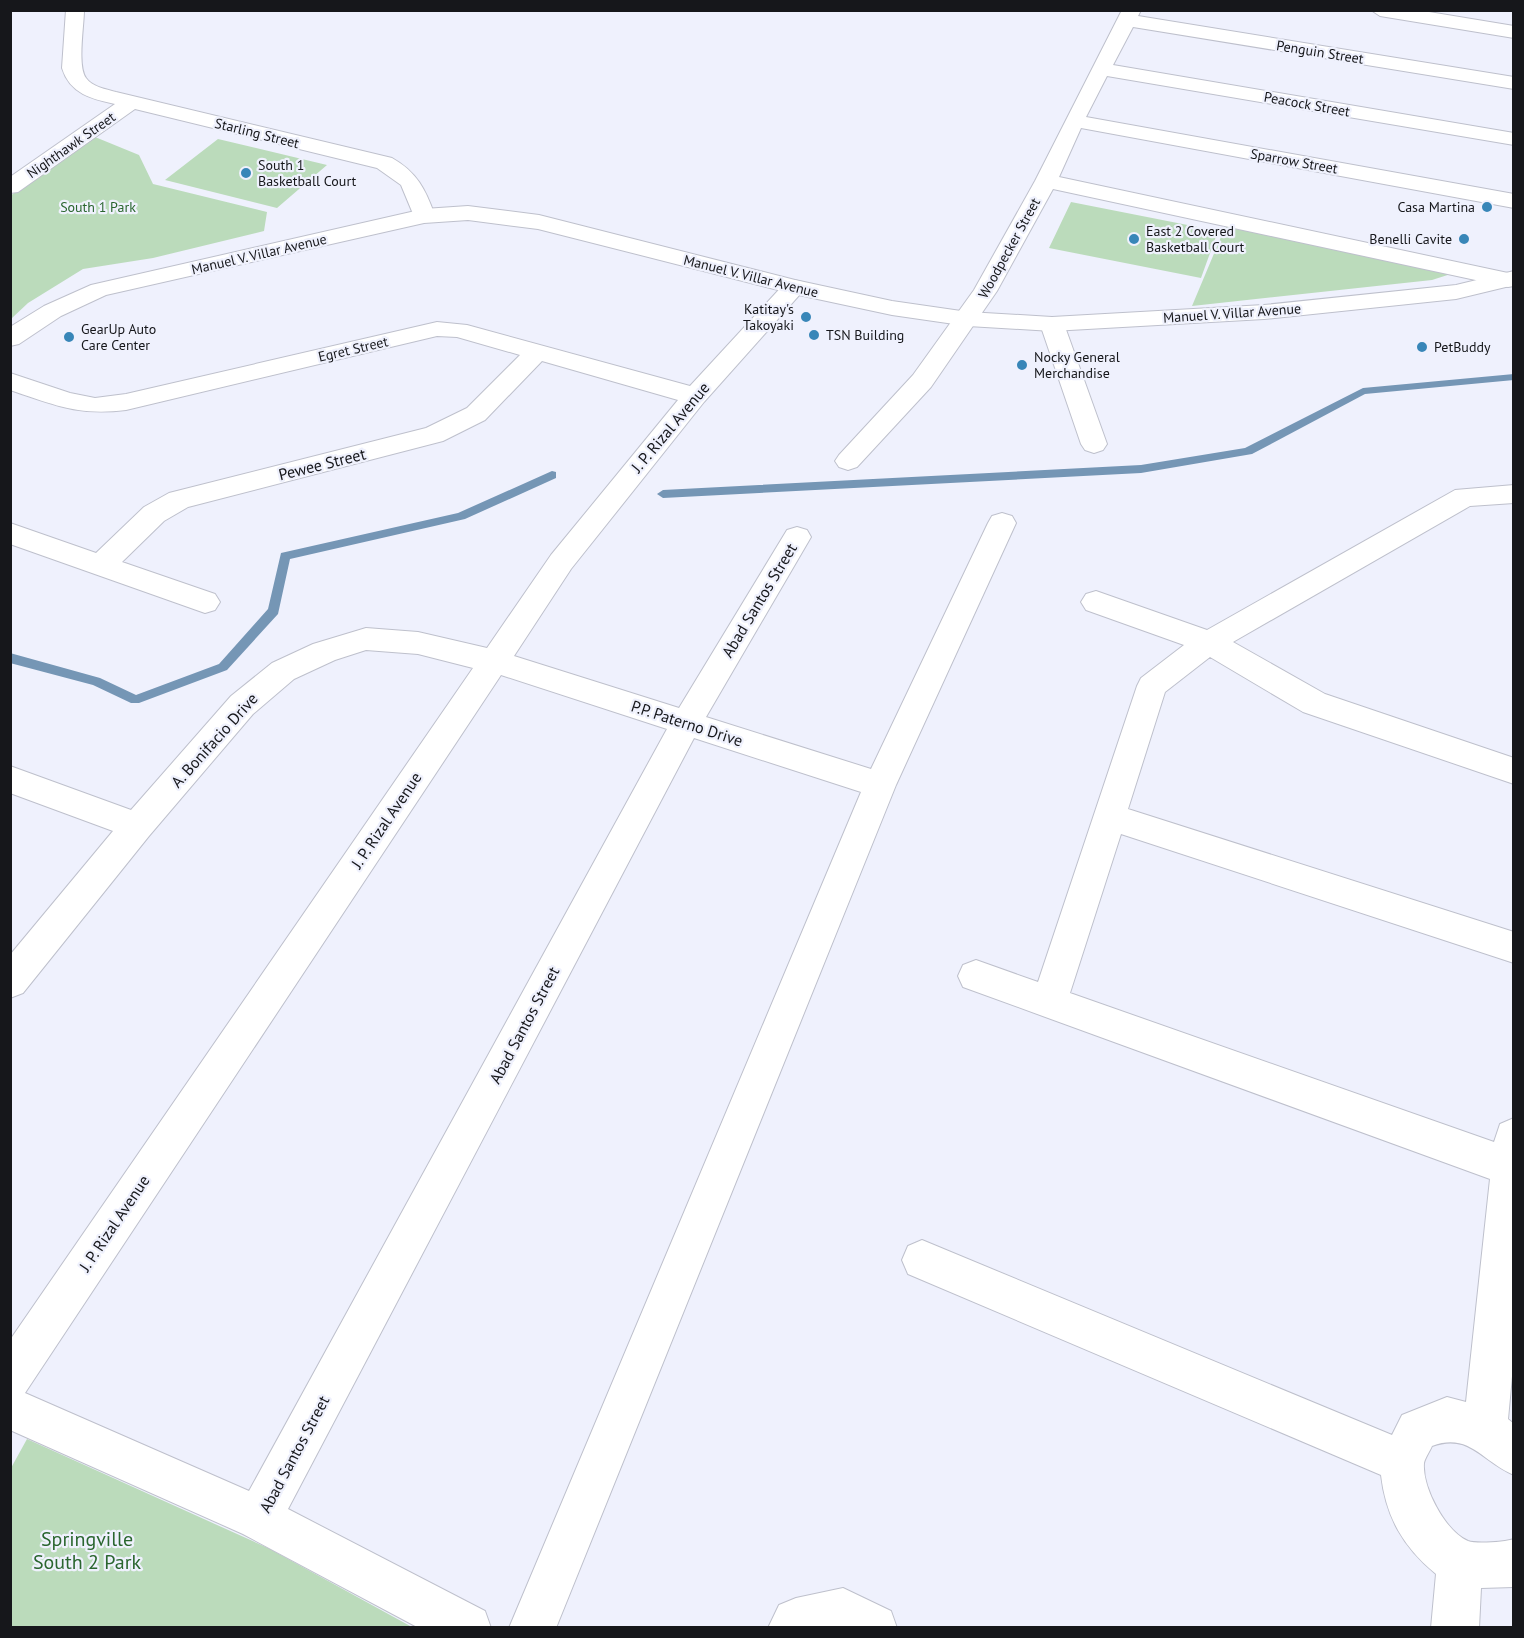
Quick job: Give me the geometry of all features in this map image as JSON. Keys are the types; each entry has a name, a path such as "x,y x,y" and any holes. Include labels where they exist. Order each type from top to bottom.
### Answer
{"street":[{"name":"Starling Street","path":"75,10 74,77 80,86 93,92 131,102 384,163 404,173 414,185 424,216"},
{"path":"1380,10 1514,32"},
{"name":"Woodpecker Street","path":"848,461 922,381 968,319 1009,251 1046,182 1100,69 1130,15"},
{"name":"Penguin Street","path":"1130,15 1514,83"},
{"name":"Peacock Street","path":"1100,69 1514,139"},
{"name":"Nighthawk Street","path":"10,187 131,102"},
{"name":"Sparrow Street","path":"1074,121 1514,201"},
{"path":"1046,182 1511,279"},
{"name":"Manuel V. Villar Avenue","path":"10,339 38,317 69,301 99,290 424,216 468,213 539,222 794,287 892,308 968,319 1052,324 1264,312 1456,292 1511,279"},
{"name":"J. P. Rizal Avenue","path":"10,1378 561,562 694,396 794,287"},
{"path":"1052,324 1094,444"},
{"name":"Egret Street","path":"10,381 65,400 95,406 126,402 436,329 458,330 694,396"},
{"name":"Pewee Street","path":"101,565 154,514 179,500 434,435 476,414 537,352"},
{"path":"1049,1003 1152,686 1209,642 1465,497 1514,494"},
{"path":"532,1628 880,785 1002,523"},
{"path":"10,533 205,602"},
{"name":"Abad Santos Street","path":"259,1518 686,723 797,537"},
{"path":"1095,602 1209,642 1314,703 1514,771"},
{"name":"A. Bonifacio Drive","path":"10,982 137,826 242,705 283,671 324,652 366,639 418,643 494,661"},
{"name":"P.P. Paterno Drive","path":"494,661 880,785"},
{"path":"10,779 137,826"},
{"path":"1111,817 1514,948"},
{"path":"976,976 1049,1003 1512,1152 1499,1441 1448,1419 1417,1430 1402,1461 1407,1502 1433,1542 1460,1564 1511,1565 1514,1562"},
{"path":"922,1260 1402,1461"},
{"path":"10,1408 259,1518 468,1628"},
{"path":"1455,1628 1460,1564"},
{"path":"791,1628 796,1622 843,1612 874,1628"}],"green space":[{"name":"South 1 Park","path":"95,137 139,155 153,184 267,212 264,231 153,258 83,269 28,303 11,319 10,196"},
{"name":"South 1 Basketball Court","path":"218,139 327,165 277,208 165,180"},
{"name":"East 2 Covered Basketball Court","path":"1071,202 1218,231 1201,278 1049,248"},
{"path":"1226,225 1457,272 1432,280 1192,306"},
{"name":"Springville South 2 Park","path":"27,1439 268,1548 412,1627 11,1627 11,1468"}],"waterway":[{"path":"663,494 1141,469 1248,451 1363,391 1514,377"},
{"path":"10,658 96,681 135,700 223,667 274,611 285,556 461,516 552,475"}],"place":[{"name":"South 1 Basketball Court","path":"246,173"},
{"name":"Casa Martina","path":"1487,207"},
{"name":"East 2 Covered Basketball Court","path":"1134,239"},
{"name":"Benelli Cavite","path":"1464,239"},
{"name":"Katitay's Takoyaki","path":"806,317"},
{"name":"TSN Building","path":"814,335"},
{"name":"GearUp Auto Care Center","path":"69,337"},
{"name":"PetBuddy","path":"1422,347"},
{"name":"Nocky General Merchandise","path":"1022,365"}]}
